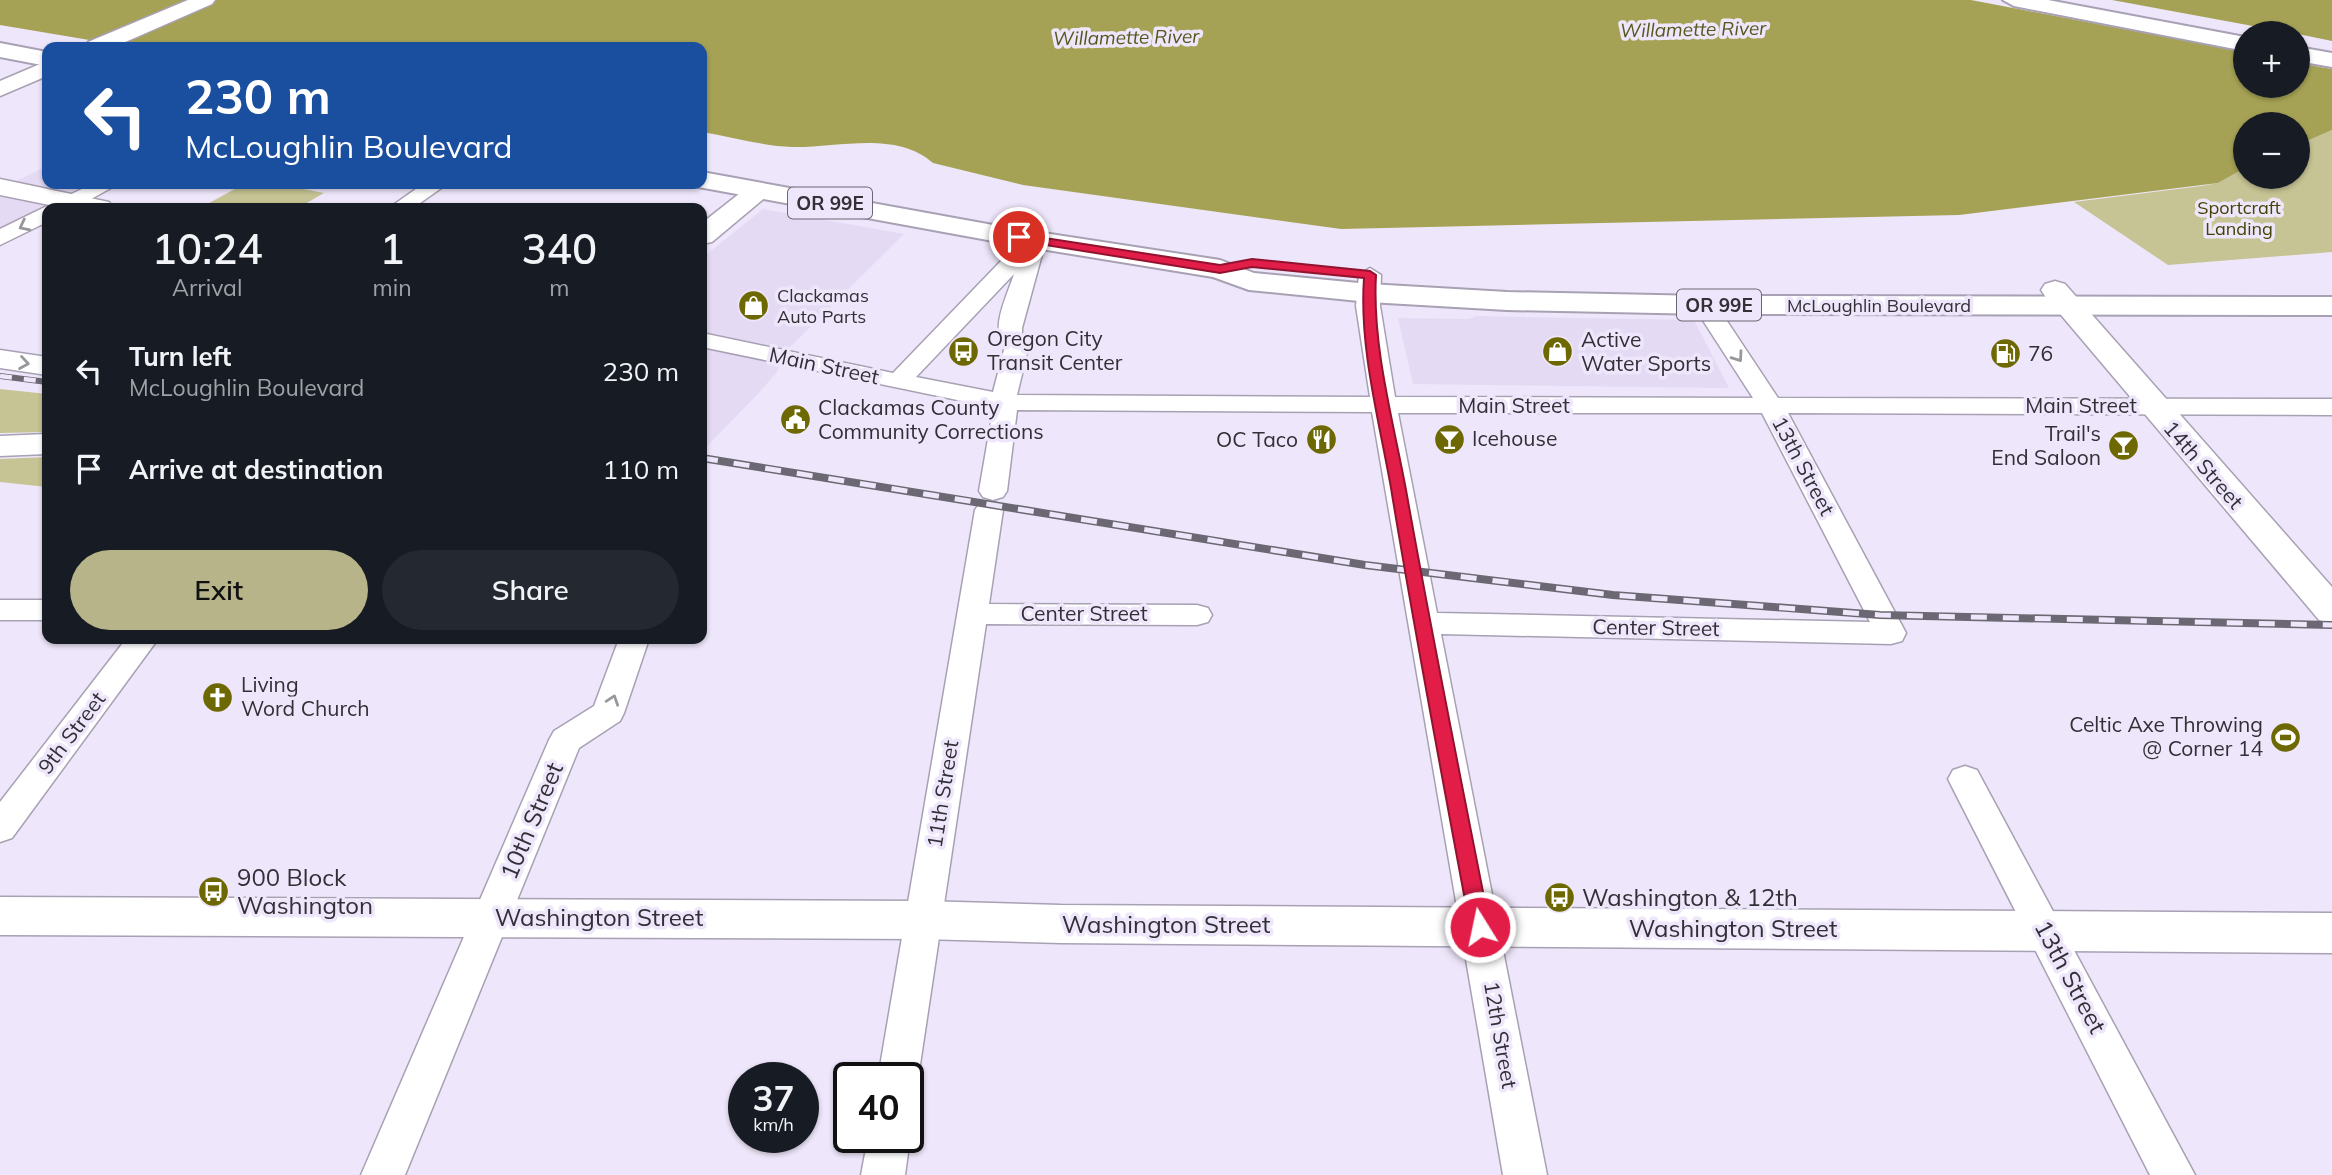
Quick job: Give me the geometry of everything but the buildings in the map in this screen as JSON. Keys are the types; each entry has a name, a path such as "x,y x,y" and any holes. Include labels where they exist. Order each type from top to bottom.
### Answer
{"highway":[{"path":"2014,0 2233,42"},
{"path":"2073,0 2233,29"},
{"path":"2310,44 2332,48"},
{"path":"0,50 42,58"},
{"path":"2310,56 2332,60"},
{"name":"McLoughlin Boulevard","path":"707,181 1035,240 1220,269 1249,281 1611,285 2332,306"},
{"name":"McLoughlin Boulevard","path":"1369,284 1507,301 1705,305 2062,298 2332,287"}],"main road":[{"path":"108,42 205,0"},
{"path":"0,89 42,70"},
{"path":"0,187 58,203"},
{"path":"707,232 758,191"},
{"name":"14th Street","path":"2062,298 2330,615"},
{"path":"0,359 42,365"},
{"path":"0,446 42,444"},
{"name":"Washington Street","path":"0,916 923,919 1061,924 2332,933"}],"street":[{"path":"69,203 98,189"},
{"path":"407,203 429,189"},
{"path":"0,238 42,217"},
{"path":"898,382 1035,240"},
{"name":"11th Street","path":"901,1062 1005,416 1003,401 1017,345 1010,338 1010,328 1035,240"},
{"name":"12th Street","path":"1369,284 1368,306 1422,622 1525,1175"},
{"name":"13th Street","path":"1705,305 1772,408 1891,633"},
{"name":"Main Street","path":"707,341 898,382 1003,401 1061,405 2332,407"},
{"path":"0,610 42,610"},
{"name":"Center Street","path":"971,614 1197,615"},
{"name":"Center Street","path":"1422,622 1891,633"},
{"name":"9th Street","path":"0,828 139,644"},
{"name":"10th Street","path":"383,1175 566,740 608,713 632,644"},
{"name":"13th Street","path":"1965,779 2173,1175"},
{"path":"883,1175 887,1153"}],"shaded area":[{"path":"42,168 42,189 80,189 51,203 42,203 42,207 0,228 0,189"},
{"path":"763,209 904,234 790,347 776,373 707,446 707,254"},
{"name":"Active Water Sports","path":"1476,316 1694,320 1729,388 1413,384 1398,318 1469,319"}],"green space":[{"name":"Sportcraft Landing","path":"2332,130 2332,252 2168,265 2074,202 2201,186 2218,183 2233,175 2233,189 2310,189 2310,140"},
{"path":"235,189 304,189 324,193 307,203 209,203"},
{"path":"0,389 42,393 42,432 0,433"},
{"path":"42,457 42,486 0,482 0,459"}],"water":[{"name":"Willamette River","path":"0,0 2332,0 2332,130 2310,140 2310,112 2233,112 2233,175 2218,183 1959,215 1341,229 1023,185 933,163 918,153 884,144 792,147 707,133 707,42 101,42 0,25"}],"pier":[{"path":"1971,0 2112,0 2233,22 2233,50"},
{"path":"2310,36 2332,41 2332,69 2310,65"}],"railway":[{"path":"0,376 42,381"},
{"path":"707,459 1365,565 1613,595 1880,615 2332,625"}],"place":[{"name":"Clackamas Auto Parts","path":"754,306"},
{"name":"Oregon City Transit Center","path":"964,351"},
{"name":"Active Water Sports","path":"1558,352"},
{"name":"76","path":"2005,354"},
{"name":"Clackamas County Community Corrections","path":"795,420"},
{"name":"Icehouse","path":"1449,439"},
{"name":"OC Taco","path":"1321,440"},
{"name":"Trail's End Saloon","path":"2124,446"},
{"name":"Living Word Church","path":"218,697"},
{"name":"Celtic Axe Throwing @ Corner 14","path":"2286,737"},
{"name":"900 Block Washington","path":"214,892"},
{"name":"Washington & 12th","path":"1559,898"}],"route":[{"path":"1019,237 1220,269 1252,263 1370,275 1368,306 1380,385 1480,927"}]}
